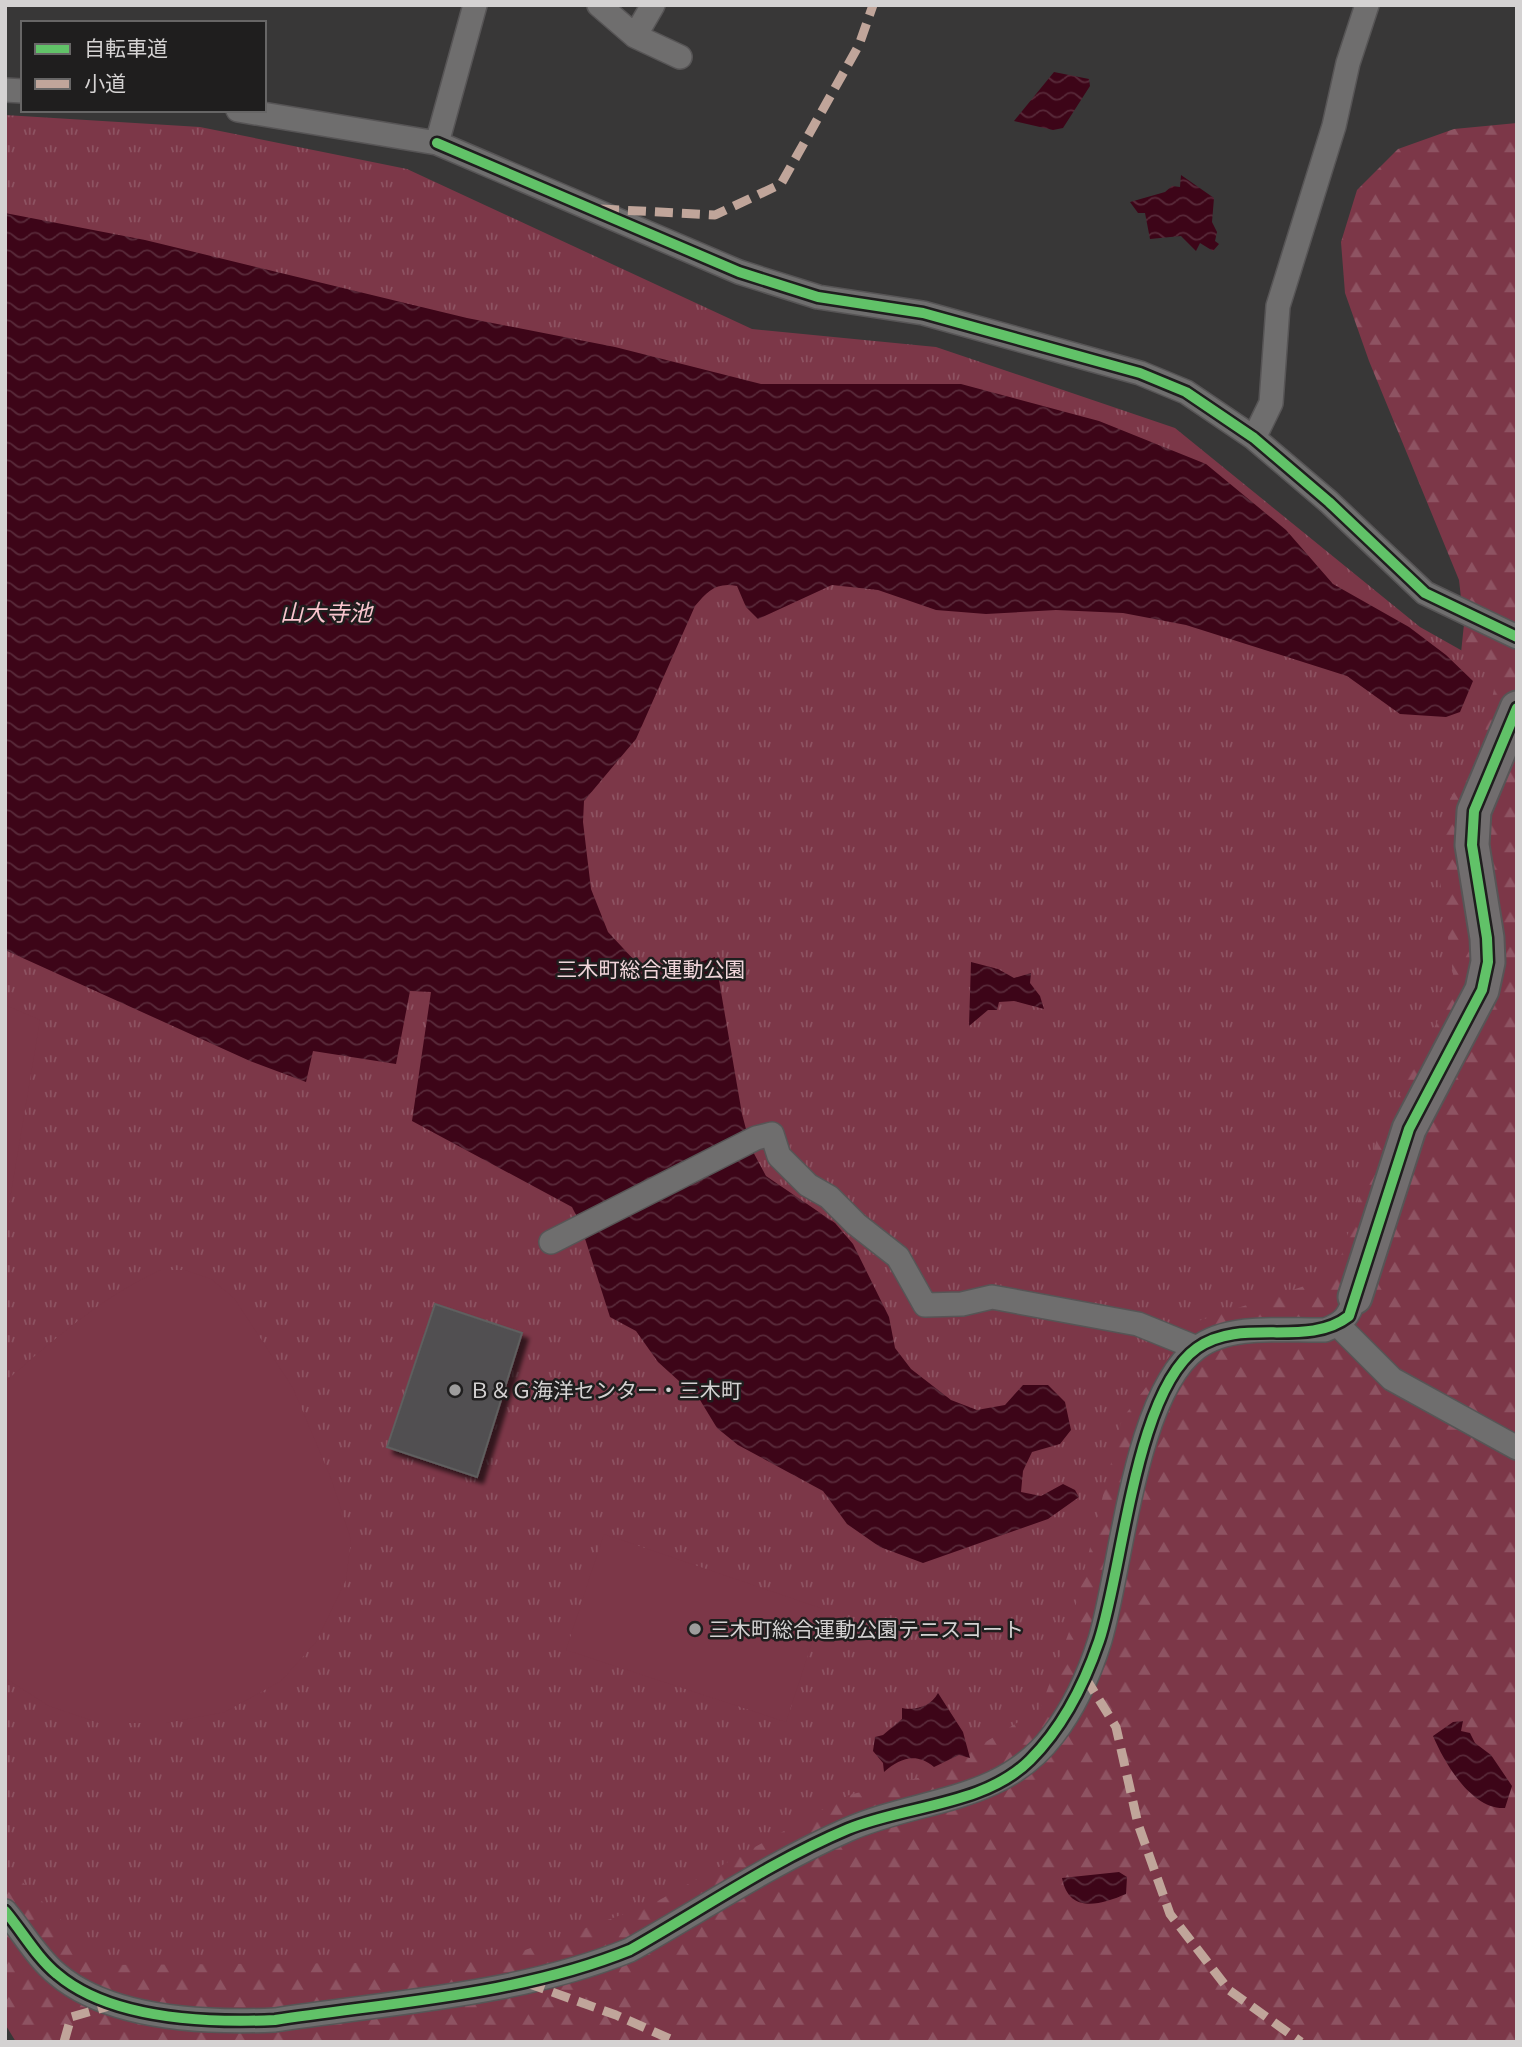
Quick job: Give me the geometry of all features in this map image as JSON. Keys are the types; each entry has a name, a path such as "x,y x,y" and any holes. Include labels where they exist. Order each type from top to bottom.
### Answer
{"street":[{"path":"438,143 475,5"},
{"path":"598,5 635,36 680,57"},
{"path":"635,36 653,5"},
{"path":"1254,438 1270,403 1278,306 1334,126 1348,63 1367,5"},
{"path":"250,112 438,143 752,276 818,297 923,313 1140,373 1186,391 1254,438 1329,502 1424,593 1517,637"},
{"path":"5,1911 54,1972 83,1993 113,2005 144,2012 241,2021 275,2020 526,1983 598,1963 630,1950 810,1847 849,1828 973,1793 997,1783 1028,1762 1053,1735 1085,1676 1100,1640 1150,1419 1176,1371 1197,1348 1233,1334 1325,1329 1347,1311 1409,1129 1482,989 1488,962 1488,938 1472,845 1474,811 1517,708"},
{"path":"551,1242 756,1138 772,1134 779,1156 898,1257 925,1305 962,1304 992,1297 1138,1324 1197,1348"},
{"path":"1347,1311 1392,1379 1517,1448"}],"green space":[{"name":"三木町総合運動公園","path":"5,115 200,127 407,169 752,329 936,347 1175,428 1420,627 1498,671 1482,745 1450,799 1440,881 1455,988 1379,1133 1335,1276 1195,1322 1122,1419 1069,1632 1040,1709 933,1774 849,1795 654,1903 492,1962 107,1965 5,1865"},
{"path":"1517,123 1517,2042 16,2042 5,2024 5,1594 1458,682 1464,624 1459,580 1369,361 1345,293 1341,242 1357,190 1398,149 1454,129"},
{"path":"5,1005 40,1020 5,1229"},
{"path":"161,1270 185,1270 211,1279 234,1298 293,1388 332,1481 351,1540 346,1580 316,1642 281,1681 225,1712 166,1723 99,1723 49,1706 5,1678 5,1382 99,1306"},
{"name":"三木町総合運動公園テニスコート","path":"604,1534 823,1609 786,1722 566,1650"}],"water":[{"path":"1054,72 1089,79 1090,86 1063,128 1053,130 1014,121"},
{"path":"1181,175 1214,198 1212,222 1217,232 1215,241 1219,244 1213,251 1200,243 1196,251 1181,236 1150,239 1145,213 1138,213 1130,202 1165,192 1172,186 1180,187"},
{"name":"山大寺池","path":"5,213 145,240 467,318 615,347 761,384 961,384 1099,421 1206,464 1286,530 1333,584 1409,627 1446,655 1473,681 1460,712 1446,717 1400,714 1347,676 1186,625 1123,613 1056,610 986,614 936,610 878,590 832,585 758,619 746,607 737,586 723,585 708,592 695,606 636,739 584,801 583,822 591,889 608,932 636,962 667,973 715,957 742,1114 751,1148 766,1176 835,1223 853,1244 889,1317 895,1348 911,1369 951,1400 977,1410 1005,1405 1023,1385 1048,1385 1065,1402 1071,1430 1060,1444 1032,1452 1023,1471 1021,1492 1041,1496 1063,1484 1075,1490 1079,1497 1048,1519 923,1563 880,1547 847,1524 823,1491 738,1445 717,1428 700,1400 658,1362 636,1331 610,1317 580,1223 572,1207 412,1121 431,992 410,991 396,1064 313,1051 306,1082 250,1061 5,950"},
{"path":"971,962 998,969 1014,978 1031,973 1030,983 1040,996 1044,1009 1014,1001 999,1002 997,1010 988,1010 969,1026"},
{"path":"938,1693 963,1732 970,1758 959,1755 934,1767 914,1758 902,1760 884,1772 883,1763 873,1751 875,1737 883,1735 902,1719 902,1708 923,1706"},
{"path":"1463,1721 1461,1731 1470,1733 1475,1743 1491,1755 1512,1786 1505,1808 1493,1807 1471,1793 1452,1772 1438,1747 1433,1736 1453,1722"},
{"path":"1119,1872 1127,1877 1126,1894 1087,1904 1071,1897 1062,1878"}],"building":[{"name":"Ｂ＆Ｇ海洋センター・三木町","path":"435,1304 522,1333 477,1477 387,1447"}],"marked path":[{"path":"601,209 715,215 781,184 859,45 873,5"},
{"path":"1085,1677 1116,1727 1138,1824 1170,1914 1229,1990 1301,2042"},
{"path":"527,1983 616,2015 677,2042"},
{"path":"64,2042 71,2017 113,2005"}],"cycle path":[{"path":"437,143 739,272 818,297 923,313 1140,373 1186,392 1254,438 1329,502 1425,593 1517,637"},
{"path":"5,1911 36,1952 57,1974 79,1989 132,2010 190,2019 248,2021 275,2020 410,2002 544,1977 630,1950 764,1871 820,1842 871,1821 967,1796 990,1787 1030,1760 1053,1734 1087,1674 1108,1610 1145,1441 1159,1402 1176,1370 1197,1348 1215,1339 1234,1334 1314,1330 1332,1326 1349,1316 1409,1129 1482,990 1488,962 1487,938 1472,845 1474,811 1517,708"}],"place":[{"name":"Ｂ＆Ｇ海洋センター・三木町","path":"455,1390"},
{"name":"三木町総合運動公園テニスコート","path":"695,1629"}]}
